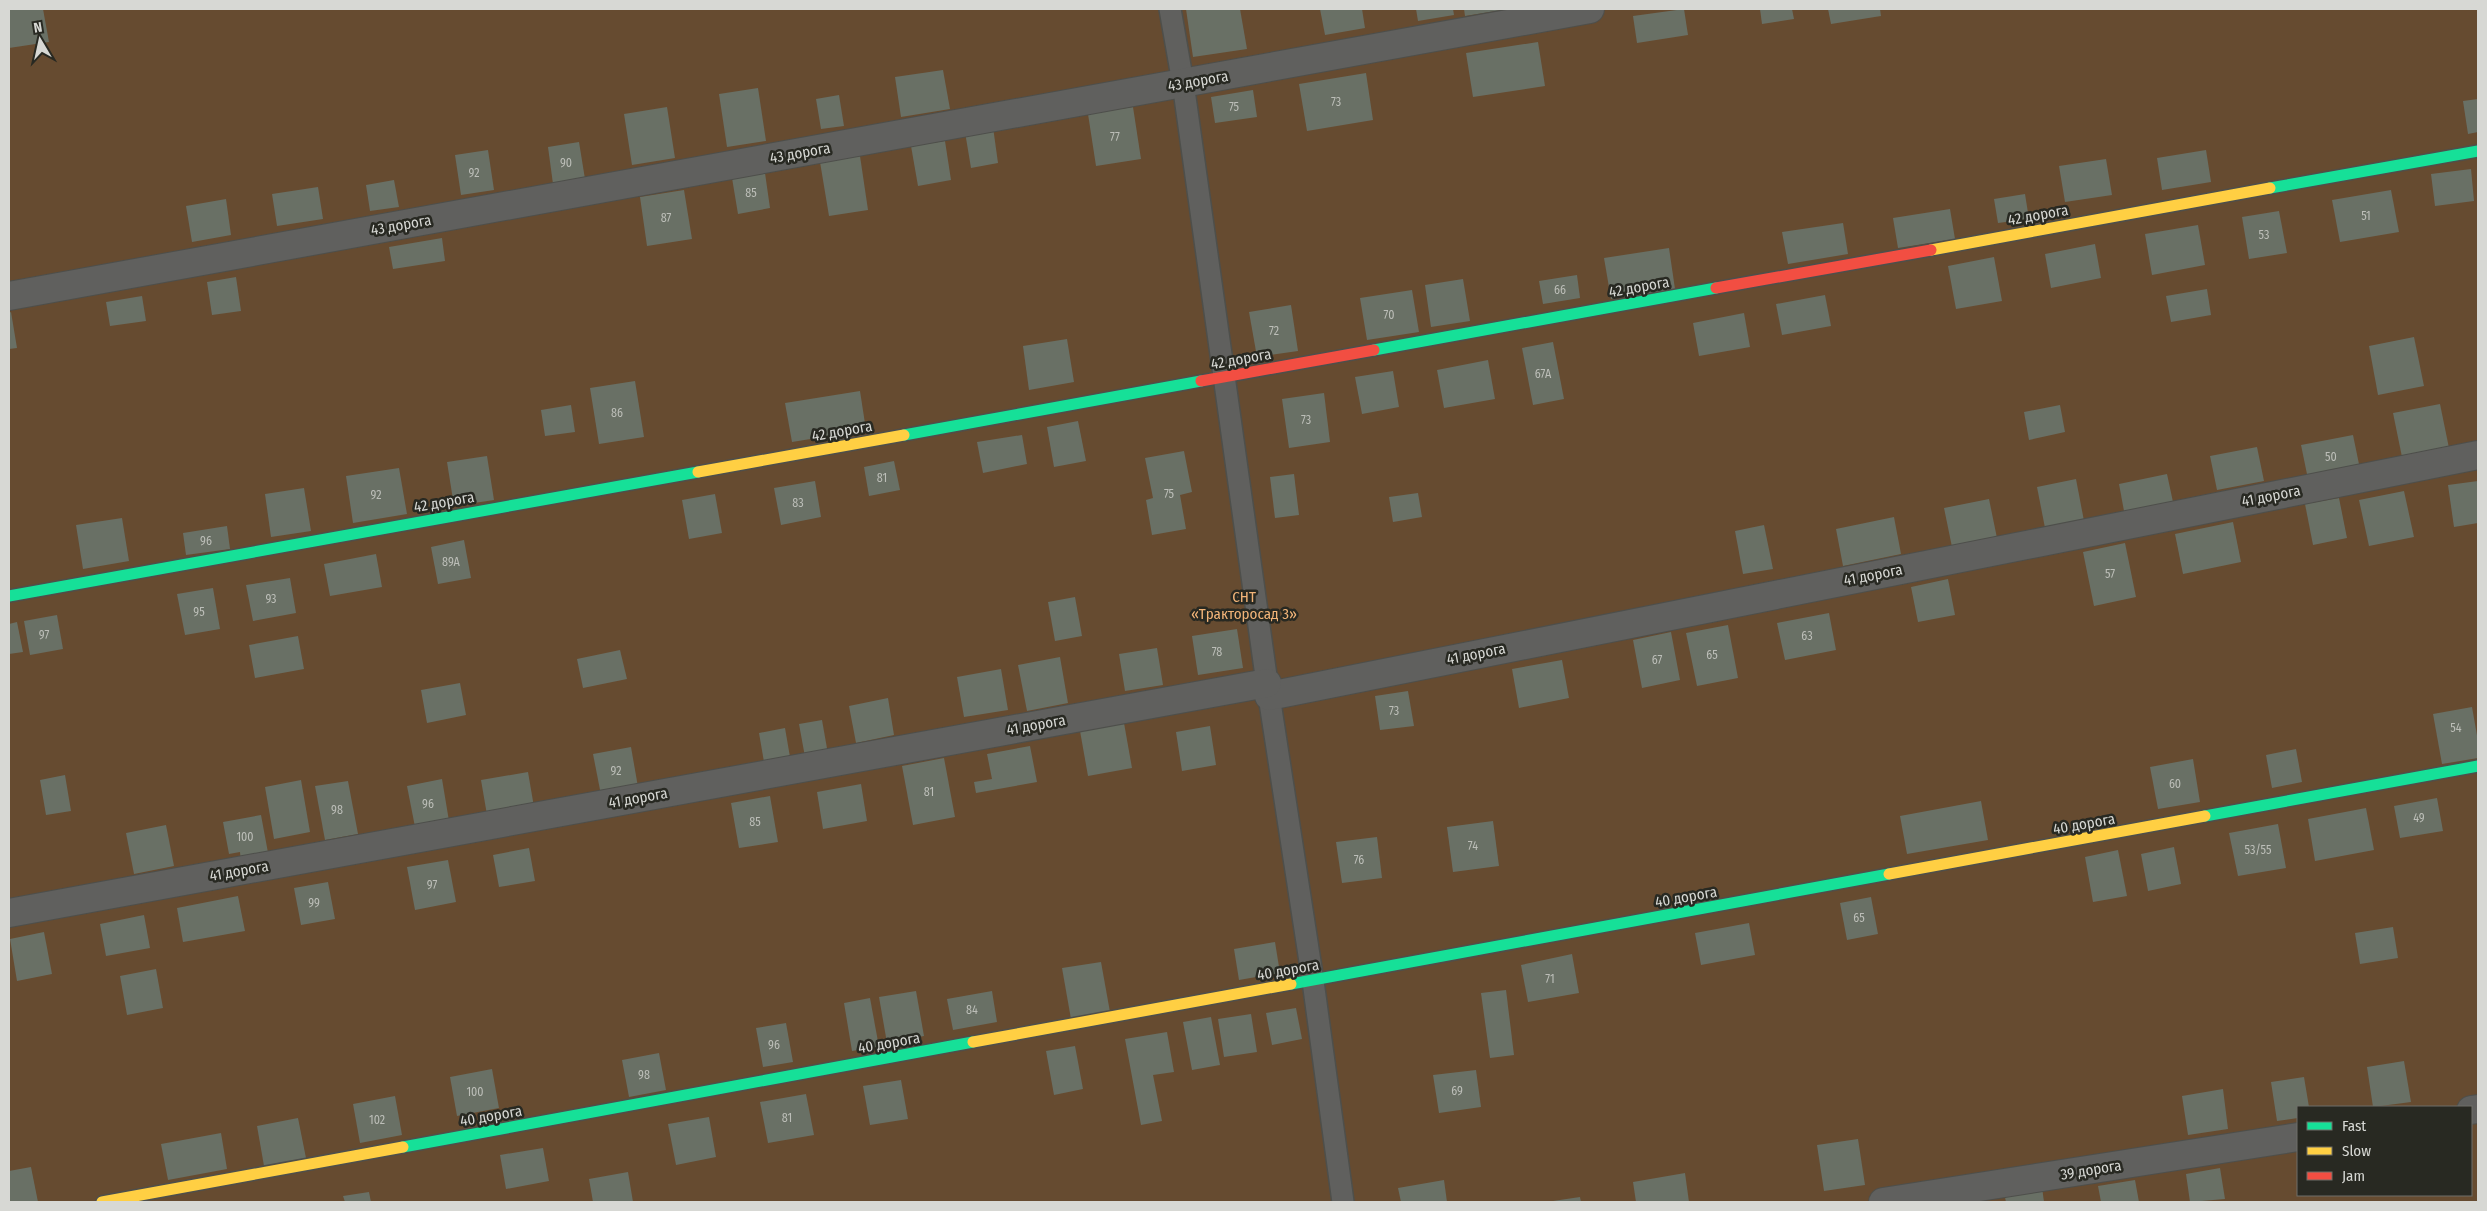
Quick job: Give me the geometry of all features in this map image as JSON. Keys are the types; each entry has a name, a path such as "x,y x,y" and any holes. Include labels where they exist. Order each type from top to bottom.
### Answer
{"street":[{"name":"43 дорога","path":"9,296 1590,9"},
{"name":"42 дорога","path":"9,596 2478,151"},
{"name":"41 дорога","path":"9,913 1268,689 2478,455"},
{"name":"40 дорога","path":"102,1202 2478,766"},
{"name":"39 дорога","path":"1883,1202 2297,1137"}],"lane":[{"path":"1170,9 1183,83 1223,377 1313,981 1343,1202"}],"green space":[{"name":"СНТ «Тракторосад 3»","path":"9,9 2478,9 2478,1202 9,1202"}],"building":[{"path":"9,9 43,9 49,42 9,48"},
{"path":"1186,9 1240,9 1247,49 1193,57"},
{"path":"1320,9 1362,9 1365,28 1325,35"},
{"path":"1416,9 1453,9 1454,15 1418,21"},
{"path":"1464,9 1502,9 1502,10 1465,16"},
{"path":"1684,9 1688,35 1637,43 1633,16"},
{"path":"1760,9 1792,9 1794,19 1762,24"},
{"path":"1828,9 1880,9 1881,16 1831,24"},
{"path":"1538,42 1545,86 1473,97 1466,53"},
{"path":"943,70 950,109 901,117 895,77"},
{"path":"1366,73 1373,120 1307,131 1299,84"},
{"path":"758,88 766,141 727,147 719,94"},
{"path":"1253,90 1257,117 1215,123 1211,97"},
{"path":"839,95 844,126 821,129 816,99"},
{"path":"2478,99 2478,132 2468,134 2463,101"},
{"path":"667,107 675,158 632,165 624,114"},
{"path":"1133,107 1141,159 1096,166 1088,114"},
{"path":"993,127 998,163 971,168 965,132"},
{"path":"945,141 951,180 918,186 911,146"},
{"path":"579,142 585,179 553,184 548,147"},
{"path":"488,150 494,190 461,195 455,155"},
{"path":"2206,150 2211,182 2162,190 2157,158"},
{"path":"860,156 868,210 829,216 820,162"},
{"path":"2106,159 2112,195 2065,202 2059,166"},
{"path":"2471,169 2474,201 2435,206 2431,174"},
{"path":"765,173 770,208 738,214 732,178"},
{"path":"394,180 399,207 370,211 366,185"},
{"path":"318,187 323,219 277,226 272,194"},
{"path":"684,190 692,239 647,246 640,197"},
{"path":"2391,190 2399,232 2340,242 2332,200"},
{"path":"2025,194 2029,219 1998,223 1994,199"},
{"path":"226,199 231,235 192,242 186,206"},
{"path":"1950,209 1955,239 1898,248 1893,218"},
{"path":"2279,211 2287,253 2249,259 2242,217"},
{"path":"1843,223 1848,254 1788,264 1782,232"},
{"path":"2198,225 2205,265 2152,275 2145,234"},
{"path":"442,238 445,261 393,269 389,247"},
{"path":"2095,244 2101,278 2051,288 2045,254"},
{"path":"1669,248 1675,289 1611,299 1604,258"},
{"path":"1994,257 2002,301 1956,309 1948,266"},
{"path":"1577,275 1580,298 1543,304 1539,281"},
{"path":"236,277 241,311 212,315 207,282"},
{"path":"1463,279 1470,321 1431,327 1425,285"},
{"path":"2207,289 2211,315 2171,322 2166,296"},
{"path":"1412,290 1419,332 1367,340 1360,298"},
{"path":"1825,295 1831,326 1782,335 1776,304"},
{"path":"142,296 146,321 110,326 106,302"},
{"path":"1291,305 1298,351 1257,357 1249,312"},
{"path":"11,312 17,348 9,349 9,313"},
{"path":"1744,313 1750,347 1699,356 1693,323"},
{"path":"2414,337 2424,386 2378,395 2369,346"},
{"path":"1067,339 1074,382 1029,390 1023,346"},
{"path":"1553,342 1564,399 1533,405 1522,348"},
{"path":"1488,360 1495,399 1444,408 1437,370"},
{"path":"1393,371 1399,407 1362,414 1355,377"},
{"path":"635,381 644,437 599,444 590,388"},
{"path":"860,391 866,430 792,442 785,403"},
{"path":"1324,393 1330,442 1289,448 1282,399"},
{"path":"2440,404 2449,448 2402,457 2393,413"},
{"path":"571,405 575,432 545,436 541,410"},
{"path":"2060,405 2065,432 2029,440 2024,412"},
{"path":"1078,421 1086,461 1054,467 1047,427"},
{"path":"1022,435 1027,464 983,473 977,442"},
{"path":"2353,435 2360,469 2308,479 2301,445"},
{"path":"2257,447 2264,481 2217,490 2210,456"},
{"path":"1184,451 1192,492 1180,495 1186,529 1152,535 1146,500 1153,498 1145,458"},
{"path":"487,456 494,500 454,506 447,462"},
{"path":"894,461 900,490 869,496 864,467"},
{"path":"399,468 407,514 353,523 346,476"},
{"path":"1294,474 1299,515 1275,518 1270,477"},
{"path":"2167,474 2173,502 2124,511 2119,484"},
{"path":"2076,479 2084,521 2045,528 2037,487"},
{"path":"815,481 821,517 781,525 774,488"},
{"path":"2478,481 2478,523 2454,527 2448,485"},
{"path":"304,488 311,531 271,537 265,494"},
{"path":"2404,491 2414,537 2369,546 2359,500"},
{"path":"1418,493 1422,517 1393,522 1389,497"},
{"path":"715,494 722,533 689,539 682,500"},
{"path":"2339,498 2347,538 2313,545 2305,504"},
{"path":"1989,499 1997,538 1952,547 1944,508"},
{"path":"1894,517 1901,554 1843,566 1836,529"},
{"path":"122,518 129,561 83,569 76,525"},
{"path":"2233,522 2241,562 2183,574 2175,534"},
{"path":"1764,525 1773,569 1743,574 1735,531"},
{"path":"227,526 230,549 186,555 183,533"},
{"path":"464,540 471,578 438,584 431,547"},
{"path":"2125,543 2136,597 2094,606 2083,552"},
{"path":"376,554 382,587 330,596 324,564"},
{"path":"290,578 296,613 253,621 246,585"},
{"path":"1948,579 1955,615 1918,622 1911,587"},
{"path":"213,588 220,629 185,635 177,594"},
{"path":"1075,597 1082,636 1055,641 1048,602"},
{"path":"1829,613 1836,650 1785,660 1777,623"},
{"path":"57,615 63,649 30,655 24,621"},
{"path":"17,622 23,652 9,654 9,624"},
{"path":"1728,625 1738,678 1697,686 1686,633"},
{"path":"1237,629 1243,668 1198,675 1192,636"},
{"path":"1671,632 1680,680 1642,688 1633,640"},
{"path":"298,636 304,669 255,678 249,645"},
{"path":"1157,648 1163,685 1125,691 1119,654"},
{"path":"620,650 627,679 583,688 577,659"},
{"path":"1060,657 1068,703 1027,711 1018,665"},
{"path":"1562,660 1569,698 1519,708 1512,669"},
{"path":"1001,669 1008,710 964,717 957,677"},
{"path":"460,683 466,715 427,723 421,690"},
{"path":"1408,691 1414,726 1380,730 1375,696"},
{"path":"888,698 894,735 856,743 849,706"},
{"path":"2472,707 2478,741 2478,758 2442,764 2433,714"},
{"path":"822,720 828,754 805,757 799,724"},
{"path":"1124,723 1132,768 1088,776 1080,731"},
{"path":"1210,726 1216,765 1182,771 1176,732"},
{"path":"785,728 790,757 764,762 759,733"},
{"path":"1030,746 1037,782 976,793 974,782 992,779 987,754"},
{"path":"631,747 638,787 601,795 593,754"},
{"path":"2296,749 2302,782 2272,788 2266,755"},
{"path":"944,758 955,817 913,825 902,766"},
{"path":"2193,759 2200,802 2158,809 2150,767"},
{"path":"528,772 534,807 487,815 481,780"},
{"path":"65,775 71,811 46,815 40,780"},
{"path":"442,779 449,821 415,827 407,786"},
{"path":"301,780 310,832 274,839 265,787"},
{"path":"348,781 358,834 325,840 315,786"},
{"path":"861,784 867,821 823,829 817,792"},
{"path":"770,796 778,842 739,848 731,803"},
{"path":"2437,798 2443,831 2400,838 2394,806"},
{"path":"1981,801 1988,840 1907,854 1900,816"},
{"path":"2366,808 2374,850 2315,861 2308,819"},
{"path":"261,815 269,858 241,863 240,852 229,854 223,822"},
{"path":"1493,821 1499,866 1453,872 1447,827"},
{"path":"2278,824 2286,868 2238,876 2229,833"},
{"path":"166,825 174,866 134,874 126,833"},
{"path":"1377,837 1382,878 1342,883 1336,842"},
{"path":"2174,847 2181,884 2148,891 2141,854"},
{"path":"529,848 535,881 499,887 493,855"},
{"path":"2118,850 2127,896 2093,902 2085,857"},
{"path":"448,860 456,902 415,910 407,867"},
{"path":"328,882 335,919 301,925 294,888"},
{"path":"238,896 245,931 183,942 177,908"},
{"path":"1871,897 1878,934 1847,940 1840,903"},
{"path":"144,915 150,948 106,956 100,924"},
{"path":"1749,923 1755,955 1701,965 1695,933"},
{"path":"2393,927 2398,958 2360,964 2355,933"},
{"path":"44,932 52,974 17,981 10,939"},
{"path":"1275,942 1280,973 1239,980 1234,949"},
{"path":"1572,954 1579,993 1528,1002 1521,965"},
{"path":"1101,962 1110,1012 1071,1019 1062,968"},
{"path":"156,969 163,1008 127,1015 120,976"},
{"path":"1506,990 1514,1055 1490,1058 1481,993"},
{"path":"916,991 924,1036 887,1043 879,997"},
{"path":"992,991 997,1022 953,1030 947,999"},
{"path":"870,998 879,1047 852,1051 844,1003"},
{"path":"1296,1008 1302,1039 1272,1045 1266,1013"},
{"path":"1251,1014 1257,1052 1224,1057 1218,1019"},
{"path":"1211,1017 1220,1065 1192,1070 1183,1022"},
{"path":"786,1023 793,1062 763,1067 756,1028"},
{"path":"1167,1032 1174,1072 1153,1075 1162,1121 1141,1125 1125,1039"},
{"path":"1075,1046 1083,1089 1054,1095 1046,1051"},
{"path":"659,1053 666,1090 629,1097 622,1060"},
{"path":"2404,1061 2411,1102 2373,1106 2367,1067"},
{"path":"492,1069 499,1108 457,1116 450,1077"},
{"path":"1476,1070 1481,1107 1439,1113 1433,1075"},
{"path":"2304,1077 2309,1106 2297,1106 2297,1118 2277,1121 2271,1082"},
{"path":"901,1080 908,1119 870,1125 863,1086"},
{"path":"2223,1089 2228,1129 2188,1135 2182,1096"},
{"path":"806,1094 814,1135 768,1143 760,1102"},
{"path":"395,1096 402,1135 360,1143 353,1104"},
{"path":"709,1117 716,1157 676,1165 668,1124"},
{"path":"298,1118 306,1158 264,1166 257,1126"},
{"path":"221,1133 227,1169 168,1180 161,1144"},
{"path":"1858,1139 1865,1185 1824,1191 1817,1145"},
{"path":"543,1148 549,1181 506,1189 500,1155"},
{"path":"31,1167 38,1202 9,1202 9,1171"},
{"path":"2220,1168 2225,1199 2190,1202 2186,1174"},
{"path":"628,1172 633,1202 593,1202 589,1179"},
{"path":"1685,1173 1689,1202 1636,1202 1633,1182"},
{"path":"1444,1180 1447,1202 1401,1202 1398,1188"},
{"path":"2135,1180 2139,1202 2101,1202 2098,1186"},
{"path":"2042,1187 2044,1202 2006,1202 2004,1193"},
{"path":"369,1192 371,1202 345,1202 343,1196"},
{"path":"1580,1197 1581,1202 1553,1202 1553,1201"}],"traffic: fast":[{"path":"2270,188 2478,151"},
{"path":"1374,350 1716,288"},
{"path":"904,435 1201,381"},
{"path":"9,596 698,472"},
{"path":"2205,816 2478,766"},
{"path":"1291,984 1889,874"},
{"path":"403,1147 973,1042"}],"traffic: slow":[{"path":"1931,250 2270,188"},
{"path":"698,472 904,435"},
{"path":"1889,874 2205,816"},
{"path":"973,1042 1291,984"},
{"path":"102,1202 403,1147"}],"traffic: jam":[{"path":"1716,288 1931,250"},
{"path":"1201,381 1374,350"}]}
